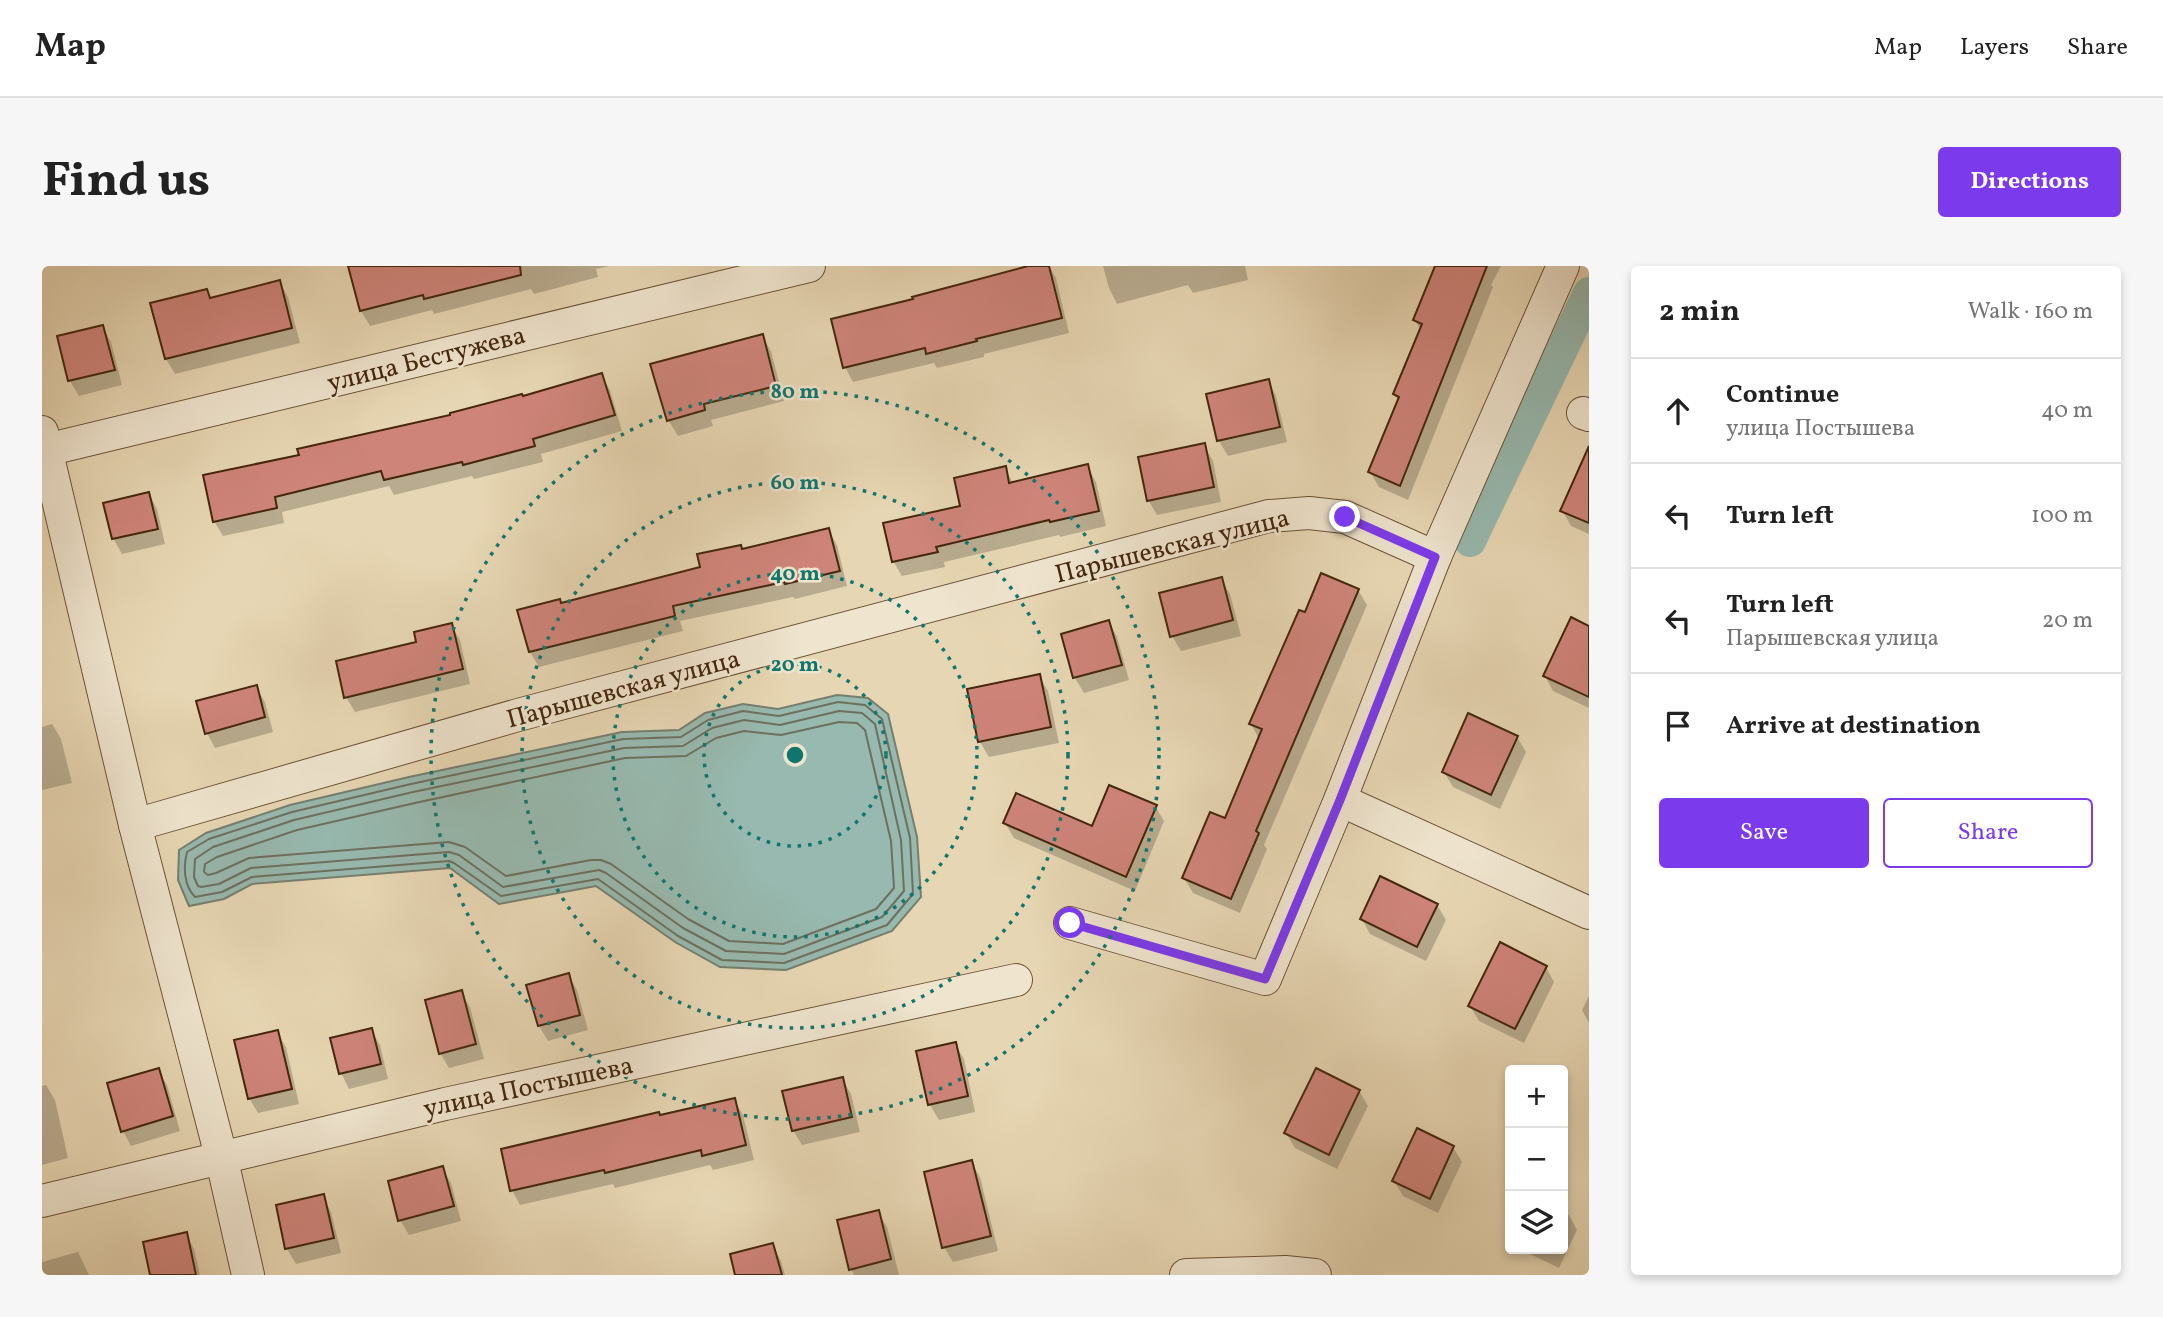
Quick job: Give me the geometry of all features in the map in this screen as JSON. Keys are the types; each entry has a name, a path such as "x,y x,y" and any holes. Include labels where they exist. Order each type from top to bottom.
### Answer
{"street":[{"name":"улица Бестужева","path":"43,444 808,266"},
{"path":"1070,923 1265,979 1340,800 1435,557 1563,266"},
{"path":"43,444 135,825 221,1156 248,1275"},
{"name":"Парышевская улица","path":"135,825 518,715 1269,516 1309,513 1345,517 1435,557"},
{"path":"1340,800 1589,913"},
{"name":"улица Постышева","path":"42,1201 445,1104 1016,980"},
{"path":"1193,1274 1285,1272 1315,1275"}],"water":[{"path":"837,695 868,698 888,714 917,837 921,897 892,931 786,970 720,967 675,942 596,886 499,904 450,868 252,884 224,899 189,906 178,880 179,850 206,833 290,805 622,732 679,730 705,713 743,704 778,709"}],"building":[{"path":"348,266 520,266 521,275 424,299 423,295 360,311"},
{"path":"1028,266 1049,266 1062,318 926,354 925,348 843,368 831,319"},
{"path":"1435,266 1487,266 1400,486 1368,472 1399,397 1393,394 1422,324 1413,320"},
{"path":"280,280 292,328 165,359 150,303 207,289 210,298"},
{"path":"103,325 115,370 68,381 57,336"},
{"path":"763,334 776,386 704,404 705,410 667,421 650,364"},
{"path":"602,373 615,415 533,439 535,446 463,465 462,462 384,480 381,471 275,497 277,508 213,522 203,475 299,455 297,449 450,415"},
{"path":"1269,379 1280,427 1217,441 1206,394"},
{"path":"1205,443 1214,487 1147,501 1138,457"},
{"path":"1589,446 1589,523 1560,511"},
{"path":"1088,464 1099,511 936,547 938,552 892,562 883,523 960,506 954,478 1006,466 1009,483"},
{"path":"149,492 158,529 112,539 103,503"},
{"path":"829,528 840,571 673,606 675,616 529,652 517,610 560,599 561,603 700,567 697,554 741,545 742,549"},
{"path":"1321,573 1359,589 1256,831 1259,833 1231,899 1182,878 1210,812 1225,818 1262,729 1249,724 1299,610 1305,612"},
{"path":"1222,577 1233,620 1170,637 1159,593"},
{"path":"1571,617 1589,626 1589,697 1543,676"},
{"path":"1109,620 1122,665 1073,678 1061,634"},
{"path":"452,623 463,669 344,698 336,661 416,642 414,632"},
{"path":"1040,674 1051,727 978,742 967,689"},
{"path":"257,685 265,717 205,734 196,701"},
{"path":"1468,713 1518,736 1491,795 1442,772"},
{"path":"1109,785 1157,805 1126,877 1003,823 1016,793 1092,826"},
{"path":"1380,876 1438,904 1417,947 1360,919"},
{"path":"1500,942 1547,966 1515,1029 1468,1006"},
{"path":"569,973 580,1015 538,1026 526,985"},
{"path":"462,990 476,1044 439,1054 425,1000"},
{"path":"372,1028 381,1064 339,1074 330,1038"},
{"path":"278,1030 292,1089 248,1099 234,1040"},
{"path":"956,1042 968,1096 928,1105 916,1051"},
{"path":"159,1068 173,1116 121,1132 107,1083"},
{"path":"1316,1068 1360,1090 1329,1155 1284,1133"},
{"path":"843,1077 852,1117 792,1131 782,1091"},
{"path":"735,1098 746,1145 702,1156 701,1150 605,1173 604,1170 510,1191 501,1149 659,1112 660,1115"},
{"path":"1417,1128 1454,1146 1430,1199 1392,1181"},
{"path":"972,1160 991,1236 942,1248 924,1172"},
{"path":"443,1166 454,1206 398,1221 388,1181"},
{"path":"324,1194 334,1238 285,1249 276,1205"},
{"path":"879,1210 891,1259 849,1270 837,1220"},
{"path":"187,1232 196,1275 150,1275 143,1242"},
{"path":"773,1243 782,1275 735,1275 730,1254"}],"waterway":[{"path":"1470,541 1589,293"}],"route":[{"path":"1070,923 1265,979 1340,800 1435,557 1345,517"}]}
